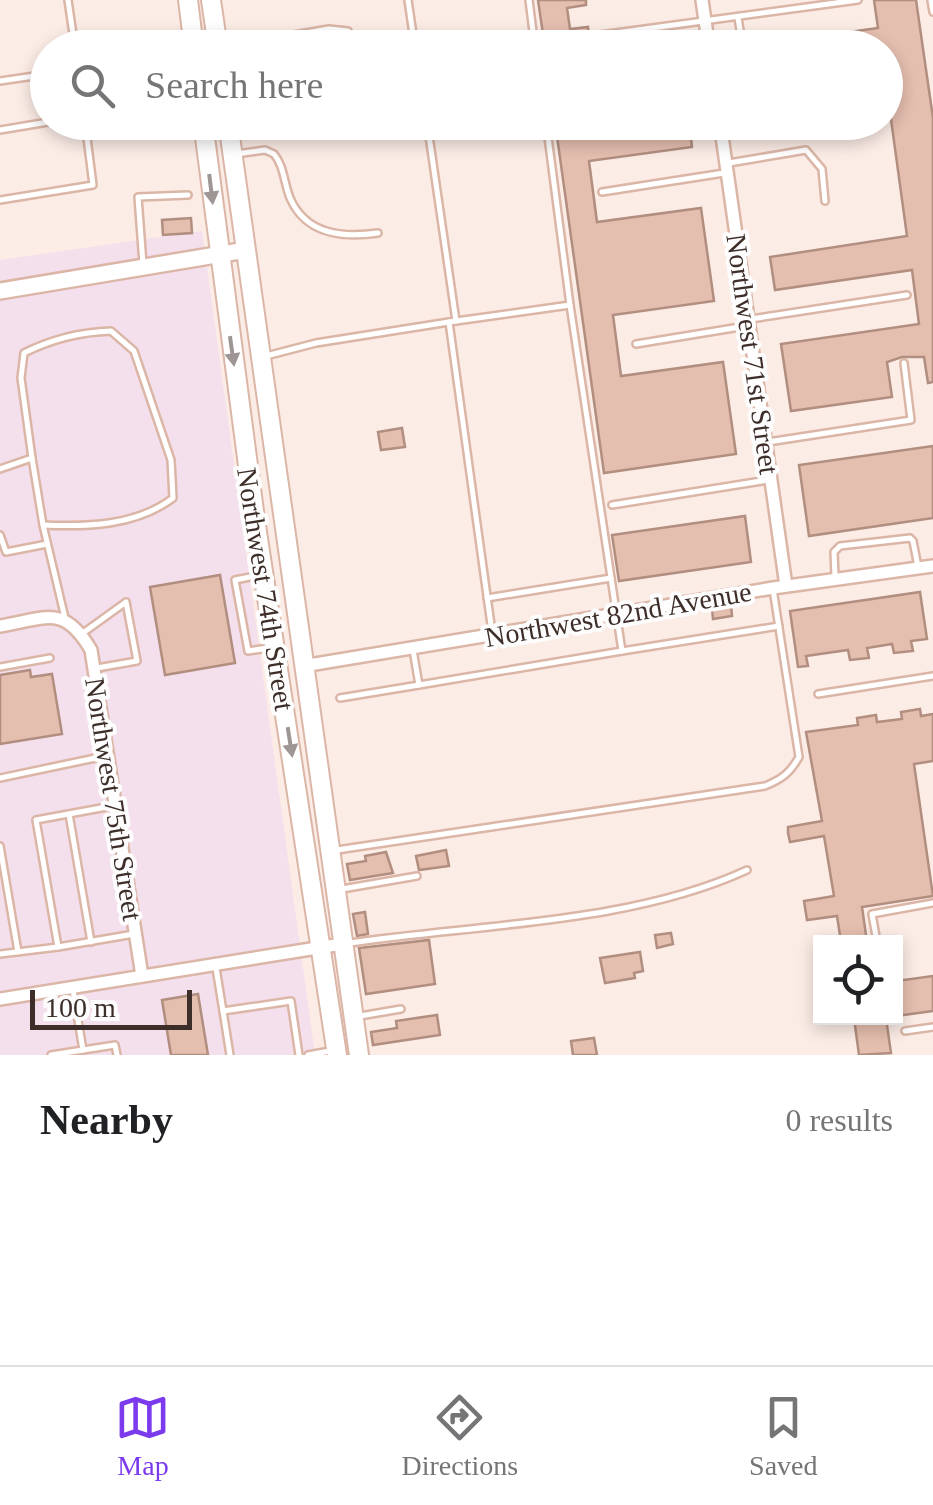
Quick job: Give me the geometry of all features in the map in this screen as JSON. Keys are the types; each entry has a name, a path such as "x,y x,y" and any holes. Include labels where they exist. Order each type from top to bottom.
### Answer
{"main road":[{"path":"188,0 192,30"},
{"path":"211,0 215,30"},
{"path":"191,20 196,30"},
{"name":"Northwest 74th Street","path":"205,140 263,574 336,1053"},
{"name":"Northwest 74th Street","path":"231,140 358,1055"},
{"path":"0,291 246,250"}],"street":[{"path":"702,0 707,30"},
{"name":"Northwest 71st Street","path":"723,140 771,480 779,587"},
{"name":"Northwest 82nd Avenue","path":"303,666 779,587 933,566"},
{"path":"0,626 57,617 74,627"},
{"name":"Northwest 75th Street","path":"74,627 91,650 142,976"},
{"path":"0,999 342,944"}],"lane":[{"path":"68,0 72,30"},
{"path":"408,0 413,30"},
{"path":"529,0 533,30"},
{"path":"641,30 858,0"},
{"path":"931,0 933,12"},
{"path":"738,18 740,30"},
{"path":"0,82 30,77"},
{"path":"0,130 30,125"},
{"path":"0,200 93,185 87,140"},
{"path":"428,140 492,635"},
{"path":"548,140 622,652"},
{"path":"233,155 265,150 274,154 291,200 314,225 347,237 378,233"},
{"path":"602,192 806,150 822,169 825,201"},
{"path":"144,267 138,197 188,194"},
{"path":"636,344 907,295"},
{"path":"262,356 316,342 570,305"},
{"path":"42,525 114,522 155,511 173,498 171,460 134,351 111,331 84,332 24,353 22,378 42,525 74,627 126,602 137,662 94,669"},
{"path":"766,442 911,420 904,363"},
{"path":"0,469 32,458"},
{"path":"612,505 771,480"},
{"path":"0,536 6,552 47,544"},
{"path":"835,579 834,552 840,546 910,538 918,568"},
{"path":"263,574 235,580 248,652 274,646"},
{"path":"486,598 611,578"},
{"path":"329,851 765,786 780,780 799,757 779,626 779,587"},
{"path":"340,698 779,626"},
{"path":"412,648 419,686"},
{"path":"0,667 50,658"},
{"path":"818,694 933,676"},
{"path":"0,778 108,756"},
{"path":"58,948 36,820 115,806"},
{"path":"68,814 91,942"},
{"path":"0,846 18,952"},
{"path":"342,944 618,909 718,884 747,870"},
{"path":"334,890 417,876"},
{"path":"876,935 872,914 933,902"},
{"path":"0,954 135,934"},
{"path":"216,965 230,1055"},
{"path":"72,987 83,1050"},
{"path":"223,1011 291,1001 299,1055"},
{"path":"352,1017 401,1009"},
{"path":"905,1031 933,1027"},
{"path":"51,1055 115,1045 117,1055"},
{"path":"308,1055 336,1053"}],"shaded area":[{"path":"202,231 315,1055 0,1055 0,260"}],"building":[{"path":"538,0 586,0 586,5 567,8 570,29 588,30 542,30"},
{"path":"874,0 916,0 933,118 933,382 928,383 924,357 902,357 887,362 892,397 791,411 781,344 919,324 912,270 775,290 770,257 907,236 894,140 903,140 903,30 864,30 878,28"},
{"path":"558,140 691,140 692,147 589,161 597,222 701,208 714,301 613,315 621,376 723,362 736,454 604,473"},
{"path":"191,218 192,233 163,235 162,220"},
{"path":"402,428 405,447 381,450 378,432"},
{"path":"933,446 933,518 809,536 799,465"},
{"path":"745,516 751,562 619,581 612,535"},
{"path":"220,575 235,663 165,675 150,587"},
{"path":"920,592 927,639 911,641 913,651 894,653 892,644 867,648 869,658 850,660 848,650 806,656 808,666 798,667 790,611"},
{"path":"731,605 732,616 713,619 712,608"},
{"path":"30,670 31,677 52,674 62,734 0,744 0,675"},
{"path":"920,709 921,716 933,714 933,761 914,764 933,896 862,907 866,935 840,935 837,916 807,920 804,901 834,896 824,836 790,842 788,833 788,827 822,821 806,732 858,725 857,718 876,715 877,722 902,719 901,712"},
{"path":"446,850 449,866 419,870 416,856"},
{"path":"386,852 393,873 350,880 347,864"},
{"path":"365,912 368,934 357,936 353,914"},
{"path":"671,933 673,944 657,948 655,935"},
{"path":"429,940 435,984 366,994 359,948"},
{"path":"640,952 643,971 634,973 635,978 605,983 600,958"},
{"path":"933,976 933,1011 903,1015 903,980"},
{"path":"198,994 208,1055 171,1055 162,1000"},
{"path":"437,1015 440,1035 373,1045 371,1032 397,1028 396,1021"},
{"path":"855,1025 887,1025 891,1053 859,1055"},
{"path":"594,1038 597,1055 573,1055 571,1041"}]}
